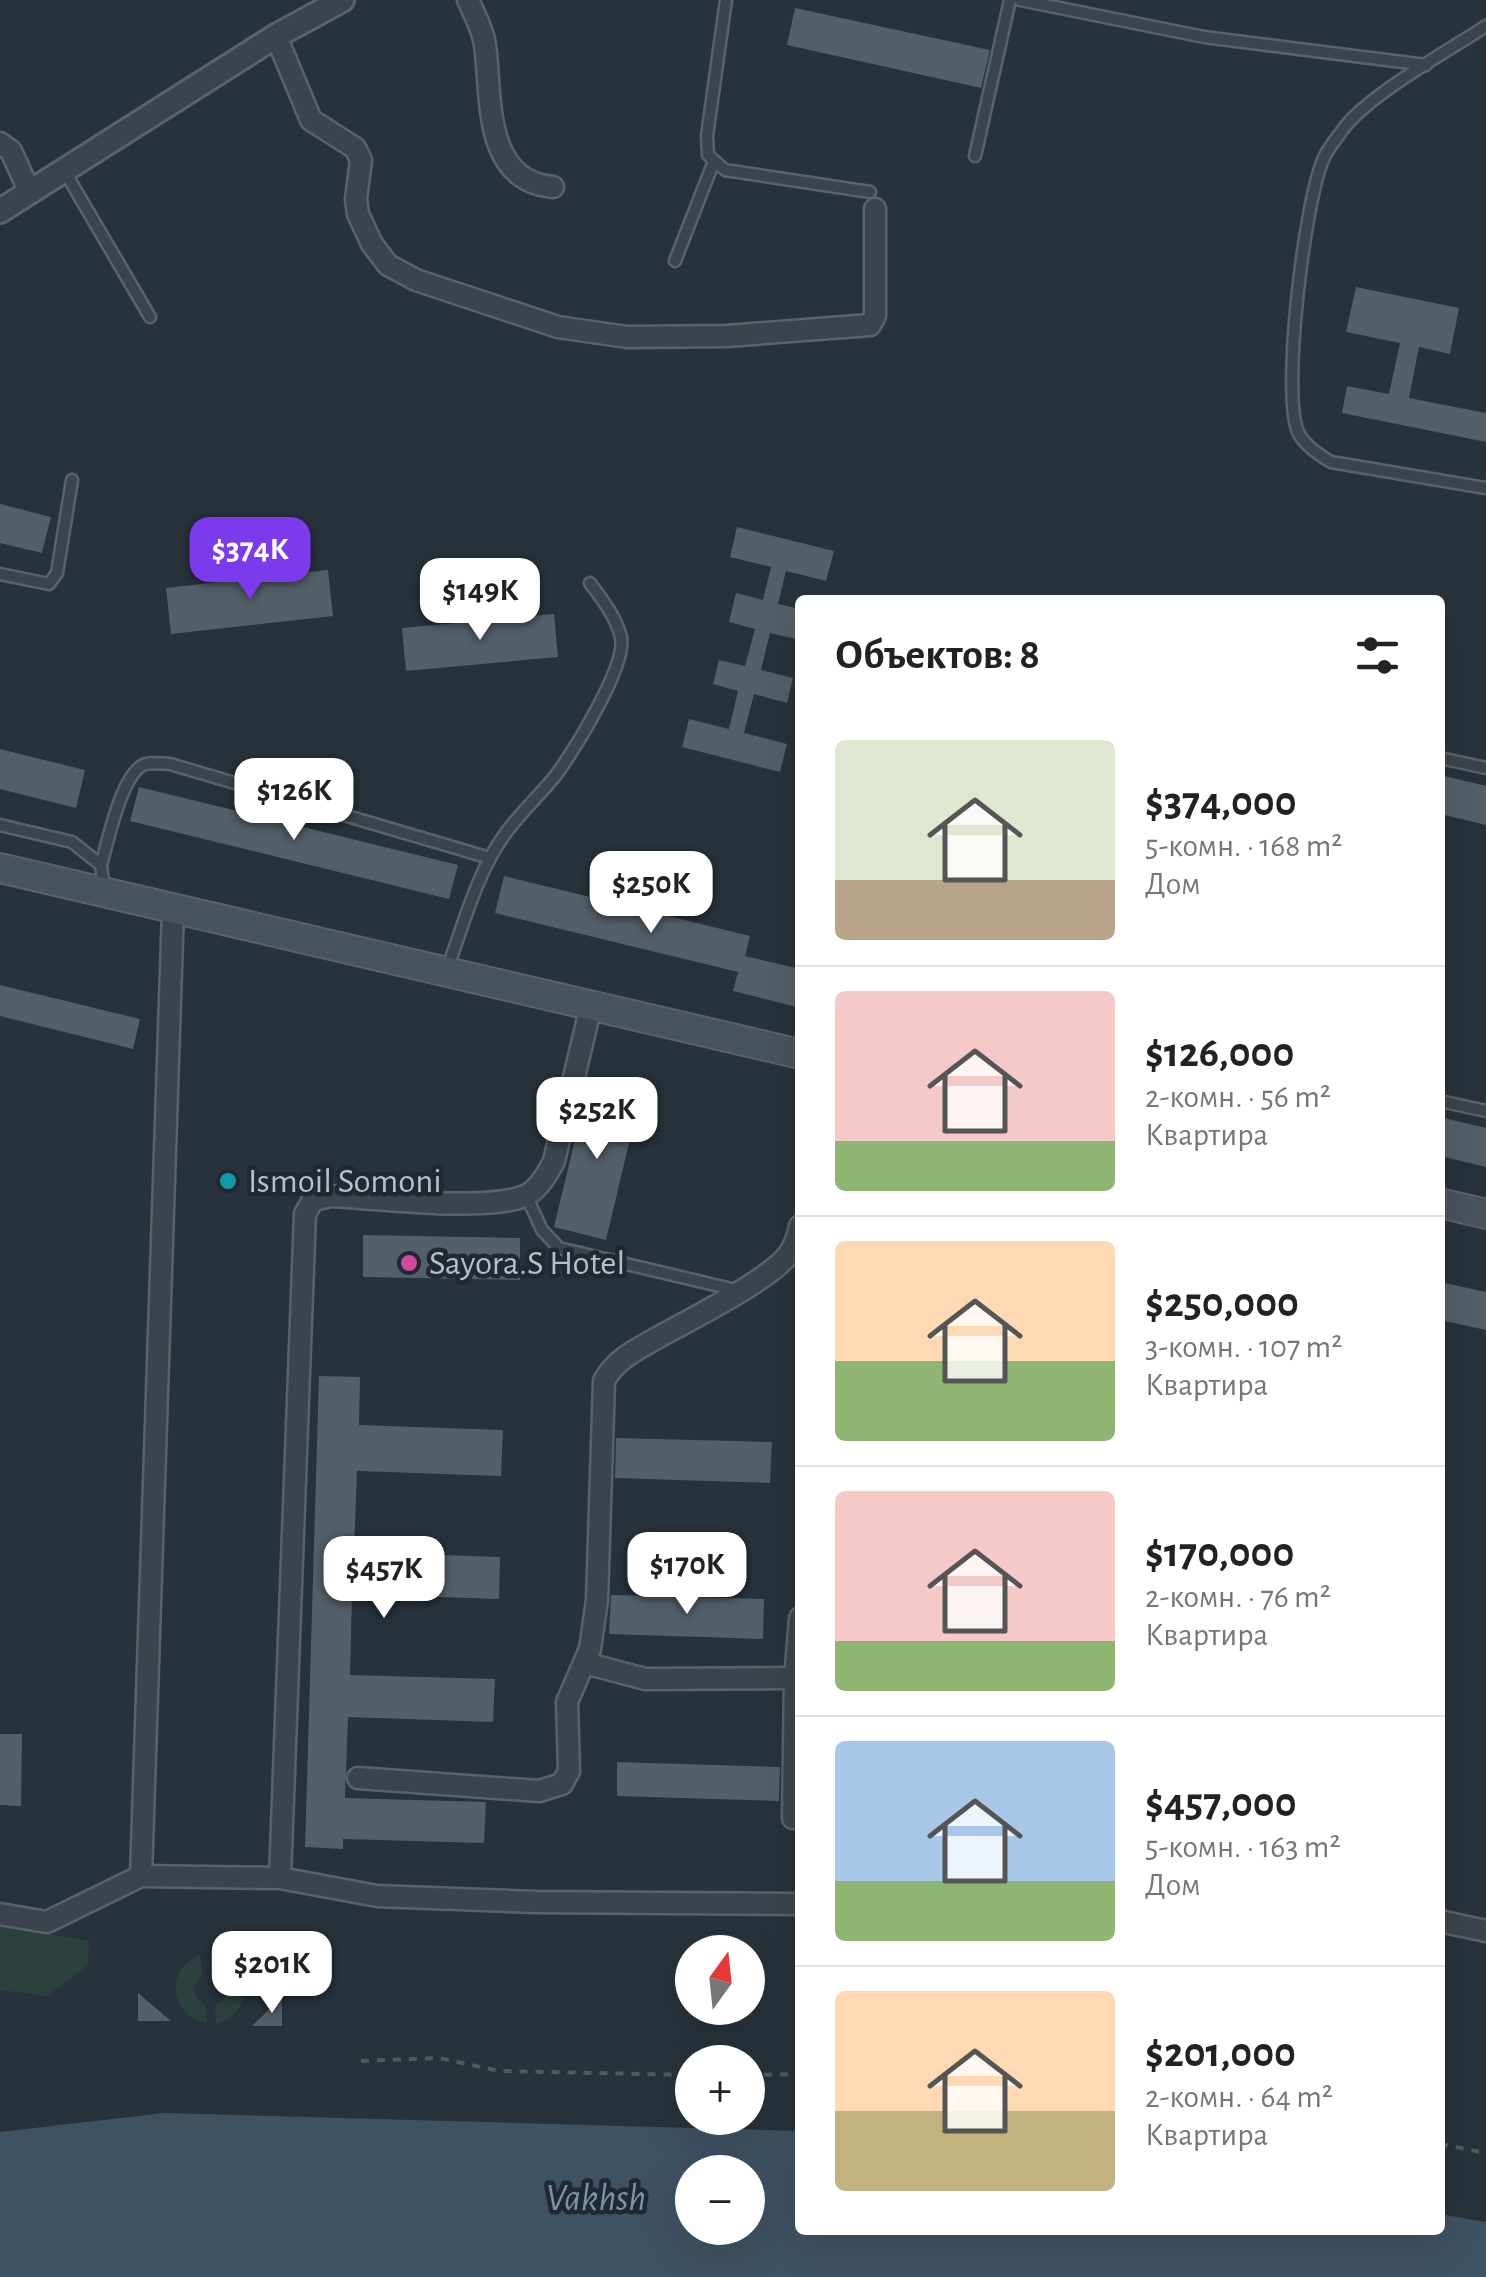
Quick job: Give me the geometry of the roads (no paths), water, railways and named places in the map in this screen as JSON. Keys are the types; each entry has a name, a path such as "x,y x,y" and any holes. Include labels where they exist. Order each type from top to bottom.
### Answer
{"main road":[{"path":"0,868 103,879 174,909 795,1053"},
{"path":"1445,1204 1486,1214"}],"street":[{"path":"468,0 484,38 491,118 504,154 520,178 534,185 553,187"},
{"path":"0,212 337,1"},
{"path":"276,36 311,120 355,148 361,160 358,214 372,244 388,264 416,280 558,327 647,336 726,336 870,325 875,316 872,200"},
{"path":"0,142 11,151 30,193"},
{"path":"141,1876 174,909"},
{"path":"280,1878 305,1214 314,1200 330,1196 475,1203 526,1195 546,1177 554,1160 591,1006"},
{"path":"358,1778 539,1791 562,1784 569,1771 567,1702 590,1649 597,1600 604,1381 612,1367 628,1354 793,1264"},
{"path":"585,1664 645,1678 795,1678"},
{"path":"793,1818 795,1766"},
{"path":"0,1914 47,1922 141,1876 280,1878 396,1896 535,1902 795,1904"},
{"path":"1445,1922 1486,1931"}],"lane":[{"path":"726,0 708,156 725,170 872,200"},
{"path":"975,156 1010,0"},
{"path":"1020,0 1204,37 1426,66"},
{"path":"1486,26 1346,124 1323,159 1311,210 1290,376 1298,432 1314,453 1331,462 1486,488"},
{"path":"675,262 714,161"},
{"path":"65,171 150,317"},
{"path":"0,574 49,584 57,574 72,480"},
{"path":"447,970 490,858 506,833 557,774 599,705 621,655 614,622 590,583"},
{"path":"1445,759 1486,768"},
{"path":"103,879 122,795 132,772 145,764 170,764 490,858"},
{"path":"0,825 72,842 103,879"},
{"path":"1445,1102 1486,1111"},
{"path":"526,1195 542,1230 559,1248 740,1291"}],"water":[{"name":"Vakhsh","path":"164,2113 675,2127 675,2135 765,2135 765,2130 795,2131 795,2235 1445,2235 1445,2215 1486,2222 1486,2277 0,2277 0,2132"}],"place":[{"name":"Ismoil Somoni","path":"228,1181"},
{"name":"Sayora.S Hotel","path":"409,1263"}]}
